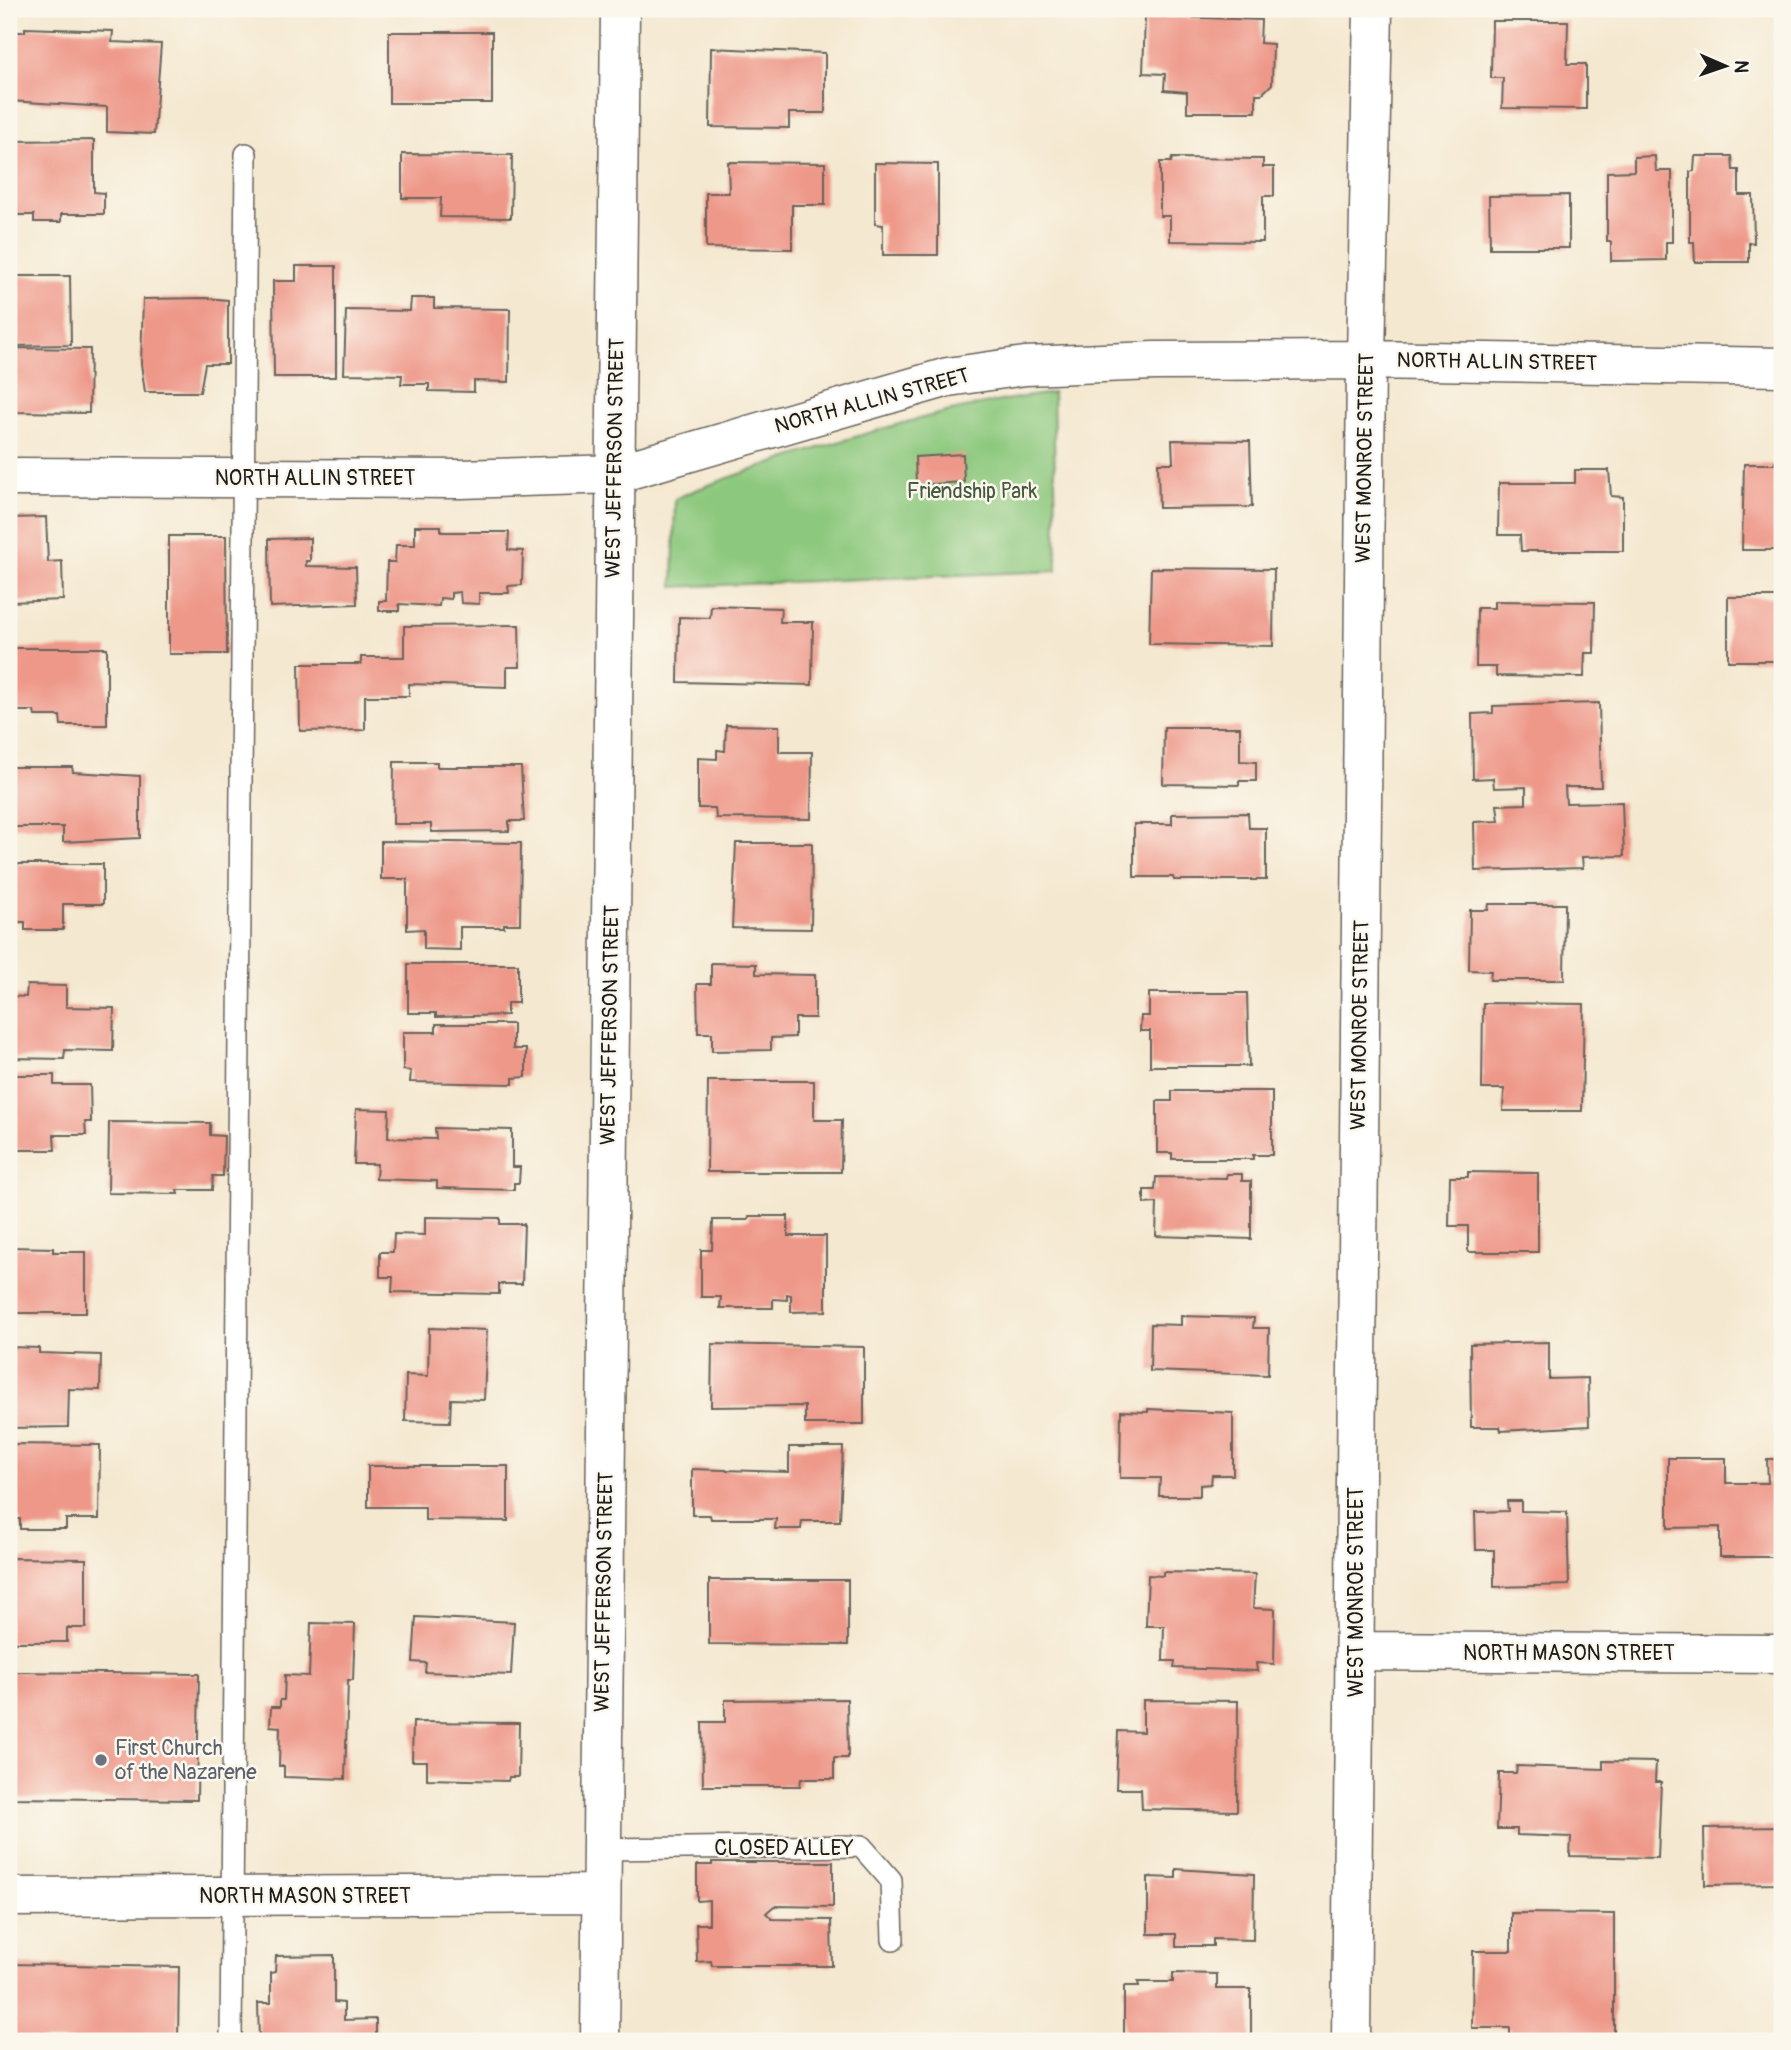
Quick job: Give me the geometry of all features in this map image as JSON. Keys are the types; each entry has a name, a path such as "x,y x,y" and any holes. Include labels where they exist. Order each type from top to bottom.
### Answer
{"street":[{"name":"WEST JEFFERSON STREET","path":"600,2041 620,9"},
{"name":"WEST MONROE STREET","path":"1352,2041 1366,360 1373,9"},
{"name":"NORTH ALLIN STREET","path":"9,477 461,479 615,474 948,377 999,369 1154,360 1366,360 1782,367"},
{"name":"NORTH MASON STREET","path":"1355,1651 1782,1654"},
{"name":"NORTH MASON STREET","path":"9,1897 601,1894"}],"lane":[{"path":"231,2041 246,154"},
{"name":"CLOSED ALLEY","path":"602,1849 861,1846 891,1880 894,1940"}],"green space":[{"name":"Friendship Park","path":"1053,393 1057,571 673,587 675,499 702,487 884,428 951,411"}],"building":[{"path":"1145,16 1261,20 1260,43 1273,44 1272,84 1262,94 1256,94 1256,112 1187,112 1187,92 1164,90 1165,74 1143,73"},
{"path":"1492,21 1568,21 1567,64 1586,64 1586,109 1502,108 1503,78 1491,78"},
{"path":"25,28 113,31 112,42 161,44 154,134 107,132 107,107 9,101 9,32 25,32"},
{"path":"389,32 492,32 492,103 389,103"},
{"path":"711,48 825,53 825,113 789,113 789,128 710,127"},
{"path":"94,140 94,192 104,193 104,214 61,214 61,222 34,222 34,215 9,215 9,141"},
{"path":"402,154 512,155 511,218 440,217 441,198 402,198"},
{"path":"1655,156 1656,171 1672,171 1672,242 1666,242 1666,260 1611,261 1611,242 1607,242 1607,172 1634,171 1634,157"},
{"path":"1695,156 1732,156 1733,170 1739,170 1739,195 1753,195 1754,243 1749,242 1749,262 1695,262 1694,242 1690,242 1690,172 1694,171"},
{"path":"1172,158 1263,159 1263,167 1274,167 1274,196 1263,196 1263,242 1170,241 1170,216 1160,216 1160,162 1171,162"},
{"path":"728,162 825,163 825,205 792,205 792,249 706,248 706,193 729,193"},
{"path":"875,163 938,164 938,255 883,255 883,225 875,224"},
{"path":"1569,195 1569,248 1490,248 1489,196"},
{"path":"296,266 336,266 336,377 274,377 273,281 296,281"},
{"path":"9,276 70,276 71,345 9,346"},
{"path":"411,298 434,298 434,308 510,309 509,382 474,381 474,392 429,391 429,384 401,384 402,375 344,374 346,310 410,311"},
{"path":"143,299 228,300 228,364 205,364 200,392 145,392 141,364"},
{"path":"9,348 90,349 89,413 9,412"},
{"path":"1172,440 1250,441 1252,507 1159,508 1158,463 1173,463"},
{"path":"963,454 964,482 916,485 915,457"},
{"path":"1775,461 1782,461 1782,550 1742,550 1744,464 1775,464"},
{"path":"1575,470 1609,470 1611,496 1623,497 1623,551 1521,551 1520,535 1498,535 1499,483 1575,483"},
{"path":"46,517 48,562 62,561 63,600 9,602 9,518"},
{"path":"415,526 441,526 441,532 509,532 508,550 523,551 522,585 508,586 509,593 479,593 479,604 461,603 460,592 451,593 451,599 440,598 439,606 399,604 399,611 379,611 379,601 386,601 387,562 395,562 396,545 415,545"},
{"path":"169,536 226,536 227,654 169,654"},
{"path":"310,538 310,561 306,561 306,566 356,567 357,604 270,607 269,539"},
{"path":"1151,568 1274,569 1273,646 1149,644"},
{"path":"1728,597 1782,597 1782,661 1728,661"},
{"path":"1494,601 1595,602 1594,653 1585,653 1584,677 1496,676 1496,667 1476,667 1477,608 1494,608"},
{"path":"711,606 781,608 780,622 813,622 812,685 678,682 679,617 710,618"},
{"path":"519,625 520,667 507,667 507,687 409,684 409,696 365,696 365,730 300,731 299,664 361,664 361,657 404,657 404,626"},
{"path":"9,648 107,648 107,725 61,725 60,716 35,716 34,711 9,711"},
{"path":"1599,703 1601,787 1565,787 1566,803 1622,802 1624,856 1582,857 1583,868 1475,871 1474,822 1499,821 1497,805 1526,804 1526,787 1494,788 1493,778 1473,779 1472,714 1493,713 1493,706"},
{"path":"726,725 779,726 779,752 812,752 811,819 716,818 715,808 698,808 698,758 717,759 717,750 725,751"},
{"path":"1164,727 1240,727 1240,761 1256,762 1256,781 1239,781 1239,785 1163,784"},
{"path":"394,762 437,762 437,767 521,767 524,821 509,821 509,831 431,832 431,824 393,824"},
{"path":"9,767 72,767 73,772 140,776 140,838 63,842 63,827 9,827"},
{"path":"1248,813 1249,828 1266,828 1266,880 1134,877 1134,824 1172,824 1172,814"},
{"path":"381,841 521,843 520,924 504,924 504,927 460,927 460,950 424,949 424,929 407,930 407,879 381,879"},
{"path":"736,843 812,843 811,929 732,928"},
{"path":"9,864 103,864 103,904 63,904 63,930 25,930 25,922 9,922"},
{"path":"1489,904 1565,904 1564,980 1490,980 1491,971 1469,970 1470,910 1488,910"},
{"path":"711,963 756,964 756,974 815,975 815,1018 795,1018 795,1037 771,1038 771,1050 712,1051 712,1033 698,1033 697,984 711,984"},
{"path":"408,964 518,964 518,1003 507,1003 507,1015 436,1017 436,1013 408,1013"},
{"path":"27,985 66,986 66,1007 114,1008 113,1051 65,1050 64,1059 9,1058 9,996 26,997"},
{"path":"1149,993 1247,993 1249,1066 1150,1066 1150,1031 1140,1031 1141,1016 1149,1016"},
{"path":"1483,1003 1584,1004 1582,1111 1503,1111 1504,1089 1482,1089"},
{"path":"436,1024 513,1024 513,1049 526,1049 526,1077 513,1078 513,1084 410,1082 411,1071 403,1070 403,1032 436,1032"},
{"path":"9,1075 54,1075 54,1085 90,1085 91,1122 85,1122 86,1135 54,1135 55,1150 9,1150"},
{"path":"708,1081 814,1081 814,1120 842,1120 841,1172 707,1172"},
{"path":"1172,1091 1272,1091 1272,1155 1253,1155 1253,1159 1172,1159 1172,1153 1157,1153 1157,1101 1172,1101"},
{"path":"356,1109 389,1110 388,1138 436,1139 435,1128 512,1130 512,1167 520,1167 519,1183 514,1183 514,1190 437,1188 437,1181 376,1179 377,1164 354,1164"},
{"path":"109,1122 210,1123 210,1135 224,1136 223,1176 213,1176 212,1190 177,1190 178,1194 108,1193"},
{"path":"1468,1172 1538,1173 1538,1252 1468,1252 1468,1226 1449,1226 1450,1177 1468,1177"},
{"path":"1227,1174 1242,1174 1242,1181 1251,1181 1251,1239 1156,1236 1157,1203 1144,1204 1144,1190 1155,1190 1156,1177 1226,1178"},
{"path":"749,1216 788,1216 788,1236 826,1236 826,1311 791,1312 791,1295 787,1294 787,1300 773,1299 773,1308 720,1308 721,1297 701,1297 701,1250 712,1250 713,1220 748,1220"},
{"path":"425,1217 500,1218 500,1224 524,1224 522,1284 499,1284 499,1294 392,1292 393,1277 380,1277 380,1252 393,1252 394,1234 425,1235"},
{"path":"9,1247 53,1248 53,1252 86,1252 86,1313 9,1313"},
{"path":"1181,1316 1254,1318 1253,1328 1269,1328 1268,1375 1150,1371 1151,1324 1181,1325"},
{"path":"429,1328 487,1330 484,1400 451,1399 450,1422 405,1421 406,1375 428,1376"},
{"path":"1549,1342 1549,1379 1588,1378 1589,1426 1501,1431 1500,1427 1471,1427 1470,1344"},
{"path":"712,1344 864,1347 864,1424 805,1424 805,1406 711,1407"},
{"path":"9,1347 39,1348 39,1353 101,1355 100,1390 69,1389 68,1427 9,1428"},
{"path":"1148,1409 1233,1413 1233,1475 1212,1475 1211,1484 1200,1485 1200,1496 1159,1496 1160,1478 1120,1478 1121,1411 1148,1412"},
{"path":"9,1444 100,1445 99,1519 66,1519 66,1529 20,1529 20,1519 9,1519"},
{"path":"789,1447 843,1447 840,1521 802,1521 801,1529 775,1529 776,1519 711,1519 710,1515 692,1515 692,1469 789,1472"},
{"path":"1668,1458 1726,1458 1726,1483 1768,1483 1767,1459 1782,1459 1782,1557 1720,1557 1720,1527 1668,1528"},
{"path":"368,1466 508,1466 508,1521 425,1520 425,1507 368,1507"},
{"path":"1507,1501 1521,1501 1521,1511 1567,1512 1569,1585 1494,1587 1494,1550 1476,1550 1475,1512 1508,1511"},
{"path":"9,1558 86,1559 86,1628 67,1628 67,1642 9,1642"},
{"path":"1163,1572 1255,1574 1253,1608 1275,1609 1274,1664 1256,1663 1257,1671 1174,1668 1175,1661 1163,1661 1164,1626 1146,1626 1148,1575 1163,1576"},
{"path":"709,1580 848,1580 848,1645 709,1644"},
{"path":"416,1617 514,1622 511,1675 425,1672 426,1663 413,1662"},
{"path":"311,1623 355,1624 353,1680 348,1680 345,1779 284,1777 284,1766 279,1766 280,1727 270,1726 271,1707 280,1707 280,1700 284,1700 285,1675 309,1676"},
{"path":"9,1672 199,1674 197,1800 9,1798"},
{"path":"847,1699 848,1758 834,1758 834,1779 801,1779 800,1786 703,1786 702,1722 725,1722 725,1700"},
{"path":"1143,1700 1238,1701 1237,1811 1142,1809 1141,1789 1116,1789 1118,1731 1143,1732"},
{"path":"413,1722 519,1723 518,1777 509,1777 508,1781 427,1779 427,1761 412,1761"},
{"path":"1603,1761 1656,1762 1655,1782 1661,1782 1658,1858 1570,1856 1571,1837 1517,1835 1517,1829 1497,1829 1499,1773 1516,1773 1517,1766 1603,1769"},
{"path":"1782,1827 1782,1884 1705,1885 1704,1828"},
{"path":"712,1862 833,1862 833,1907 774,1906 766,1913 772,1919 831,1920 832,1966 712,1966 711,1961 697,1962 696,1924 709,1924 709,1900 697,1901 697,1865 712,1865"},
{"path":"1176,1869 1254,1874 1253,1940 1213,1939 1213,1946 1176,1946 1176,1934 1148,1934 1148,1877 1176,1878"},
{"path":"1511,1913 1614,1914 1614,2041 1510,2041 1510,2028 1472,2028 1473,1951 1511,1951"},
{"path":"334,1955 334,2002 344,2003 344,2020 376,2019 376,2041 259,2041 258,2003 271,2003 271,1973 275,1972 276,1956"},
{"path":"9,1964 179,1967 178,2041 9,2041"},
{"path":"1173,1973 1217,1974 1217,1989 1251,1989 1251,2041 1124,2041 1124,1986 1139,1986 1138,1982 1173,1982"}],"place":[{"name":"First Church of the Nazarene","path":"101,1760"}]}
